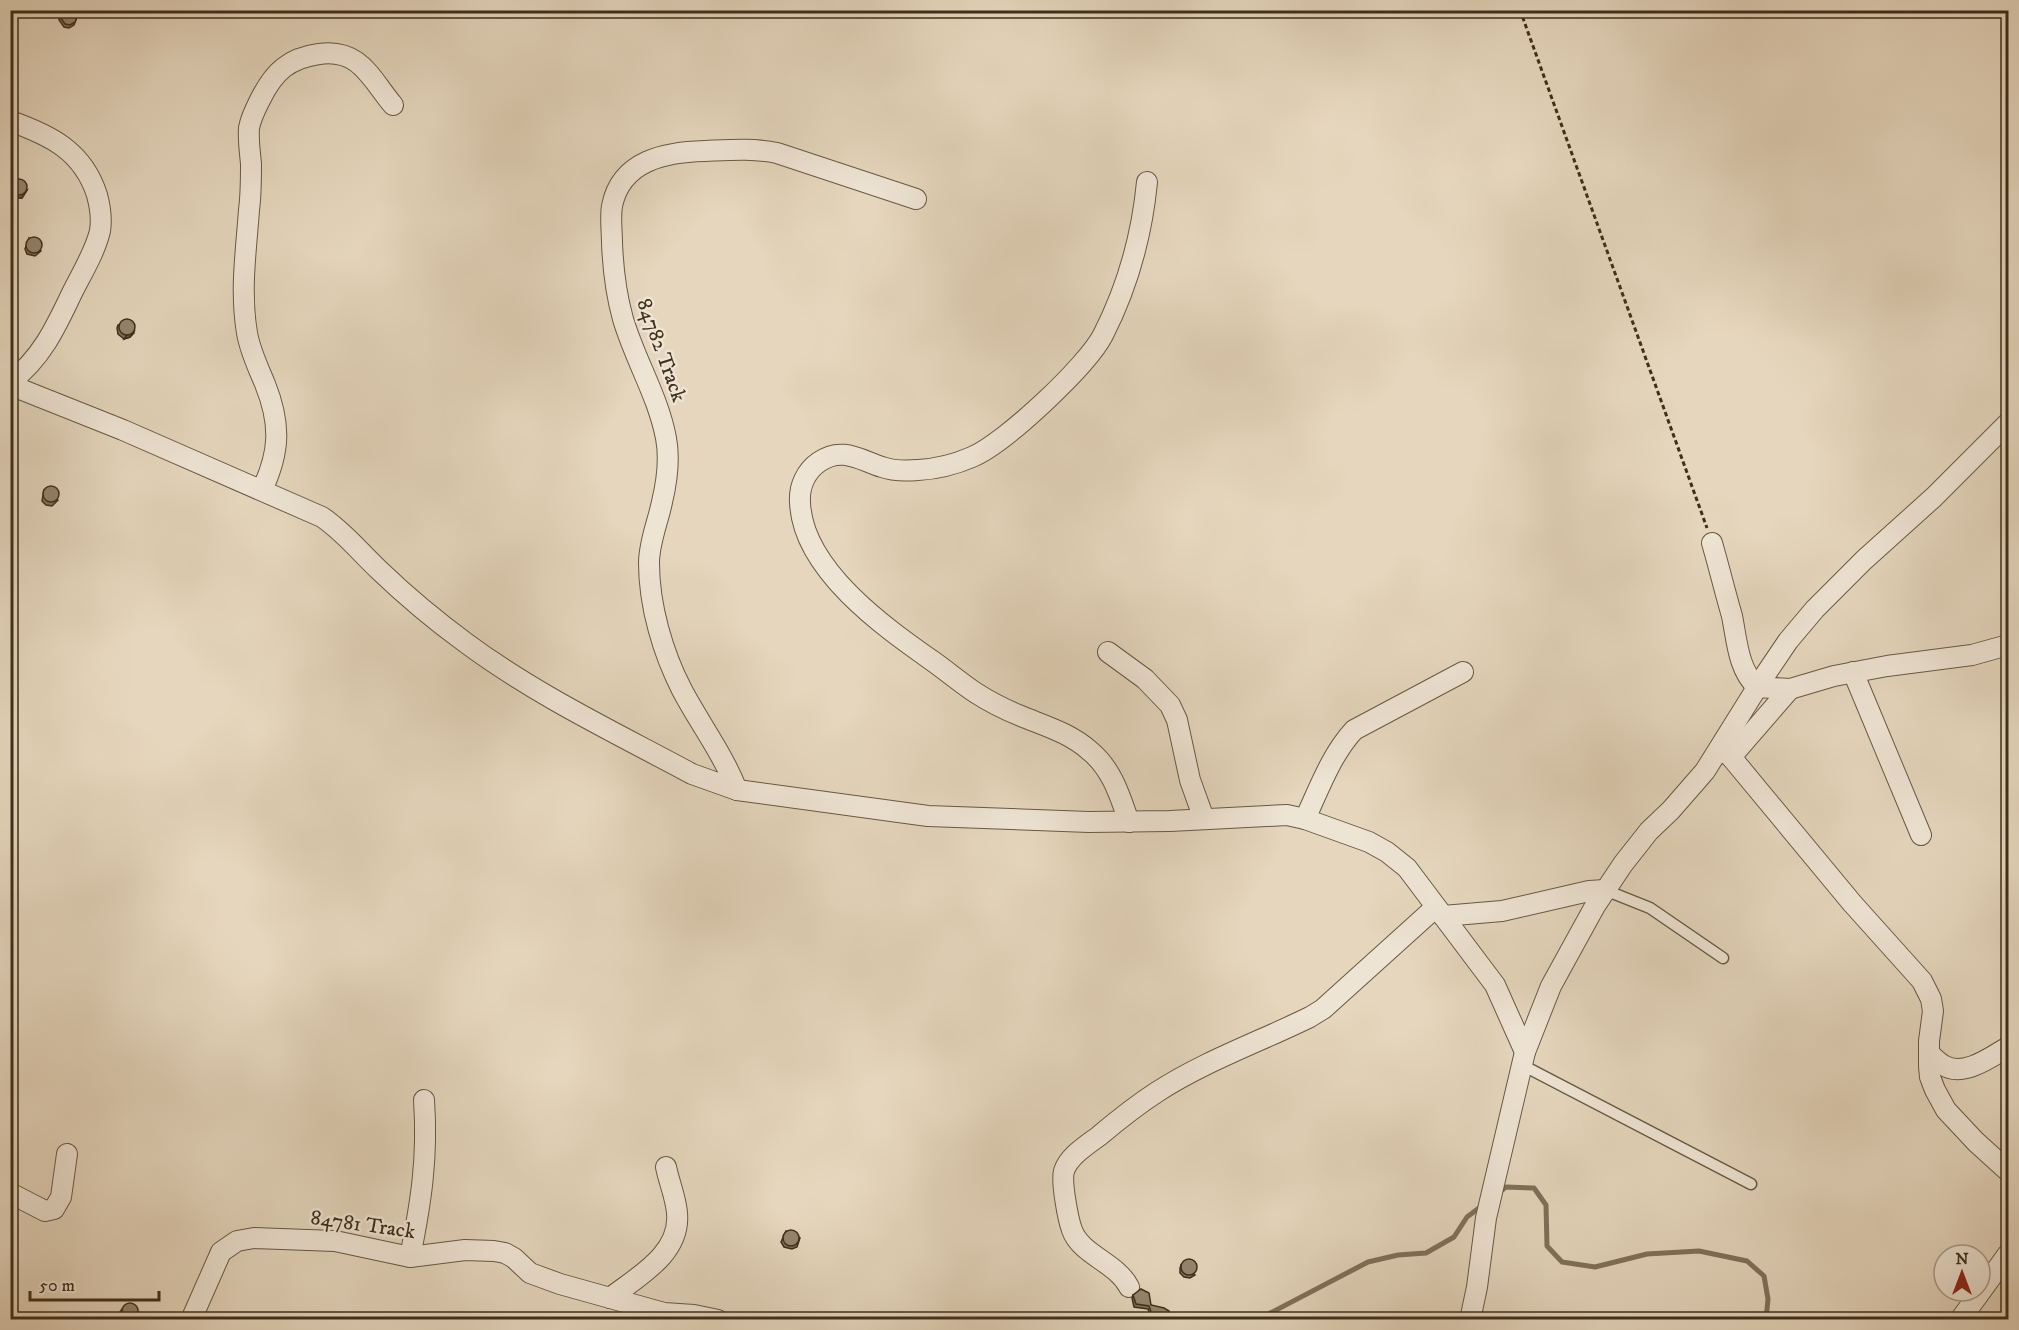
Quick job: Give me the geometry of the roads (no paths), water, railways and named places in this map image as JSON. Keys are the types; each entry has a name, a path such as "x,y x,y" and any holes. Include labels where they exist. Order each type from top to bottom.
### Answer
{"street":[{"path":"262,490 275,459 276,431 266,386 252,353 243,295 243,266 251,186 249,132 254,111 269,82 277,72 290,63 310,55 326,53 341,54 360,64 393,105"},
{"path":"10,121 53,140 79,160 91,178 100,205 101,219 92,252 56,327 36,359 10,384 304,508 337,527 377,568 466,644 520,679 692,774 737,790 928,816 991,820 1130,822 1287,815 1305,819 1368,842 1387,852 1407,868 1495,985 1523,1058"},
{"name":"84782 Track","path":"737,790 724,760 672,670 655,611 649,565 650,547 667,480 666,440 658,406 631,342 616,294 612,252 612,206 625,178 640,165 657,156 676,152 740,149 777,153 916,199"},
{"path":"1130,822 1109,773 1089,749 1072,738 1018,715 975,692 893,633 836,579 810,542 802,525 800,493 804,480 811,470 832,455 855,456 884,468 900,470 945,466 972,457 992,446 1019,424 1084,363 1103,336 1125,281 1140,232 1147,182"},
{"path":"1726,752 1757,687 1788,642 1815,609 1864,560 1934,497 2008,423"},
{"path":"1712,543 1740,657 1749,678 1757,687 1790,689 1853,672 1972,655 2008,645"},
{"path":"1108,652 1145,679 1170,705 1177,720 1190,780 1204,819"},
{"path":"1305,819 1331,763 1343,742 1354,730 1463,672"},
{"path":"1853,672 1921,836"},
{"path":"1470,1320 1477,1287 1486,1218 1523,1058 1551,986 1605,890 1649,831 1790,689"},
{"path":"1726,752 1852,903 1922,981 1929,992 1933,1011 1929,1053 1930,1077 1947,1110 1976,1142 2008,1170"},
{"path":"1129,1287 1119,1273 1076,1239 1072,1229 1063,1176 1068,1164 1077,1153 1159,1090 1323,1009 1440,912 1503,911 1589,891 1605,890"},
{"path":"1929,1053 1944,1065 1960,1069 1983,1062 2008,1047"},
{"path":"410,1257 425,1173 424,1100"},
{"path":"10,1193 45,1211 54,1209 61,1197 67,1154"},
{"path":"609,1298 660,1259 669,1247 674,1234 677,1213 666,1167"},
{"name":"84781 Track","path":"191,1320 220,1252 237,1241 254,1238 335,1241 410,1257 465,1250 494,1251 514,1258 522,1267 540,1278 664,1313 694,1315 718,1320"},
{"path":"1960,1320 2008,1254"}],"lane":[{"path":"1605,890 1650,908 1723,958"},
{"path":"1523,1058 1751,1184"}],"waterway":[{"path":"1497,1194 1506,1187 1534,1188 1546,1205 1547,1246 1562,1262 1595,1267 1647,1254 1699,1251 1747,1261 1764,1276 1768,1299 1766,1320"},
{"path":"1257,1320 1368,1262 1398,1255 1426,1253 1454,1237 1467,1217 1483,1205"}]}
